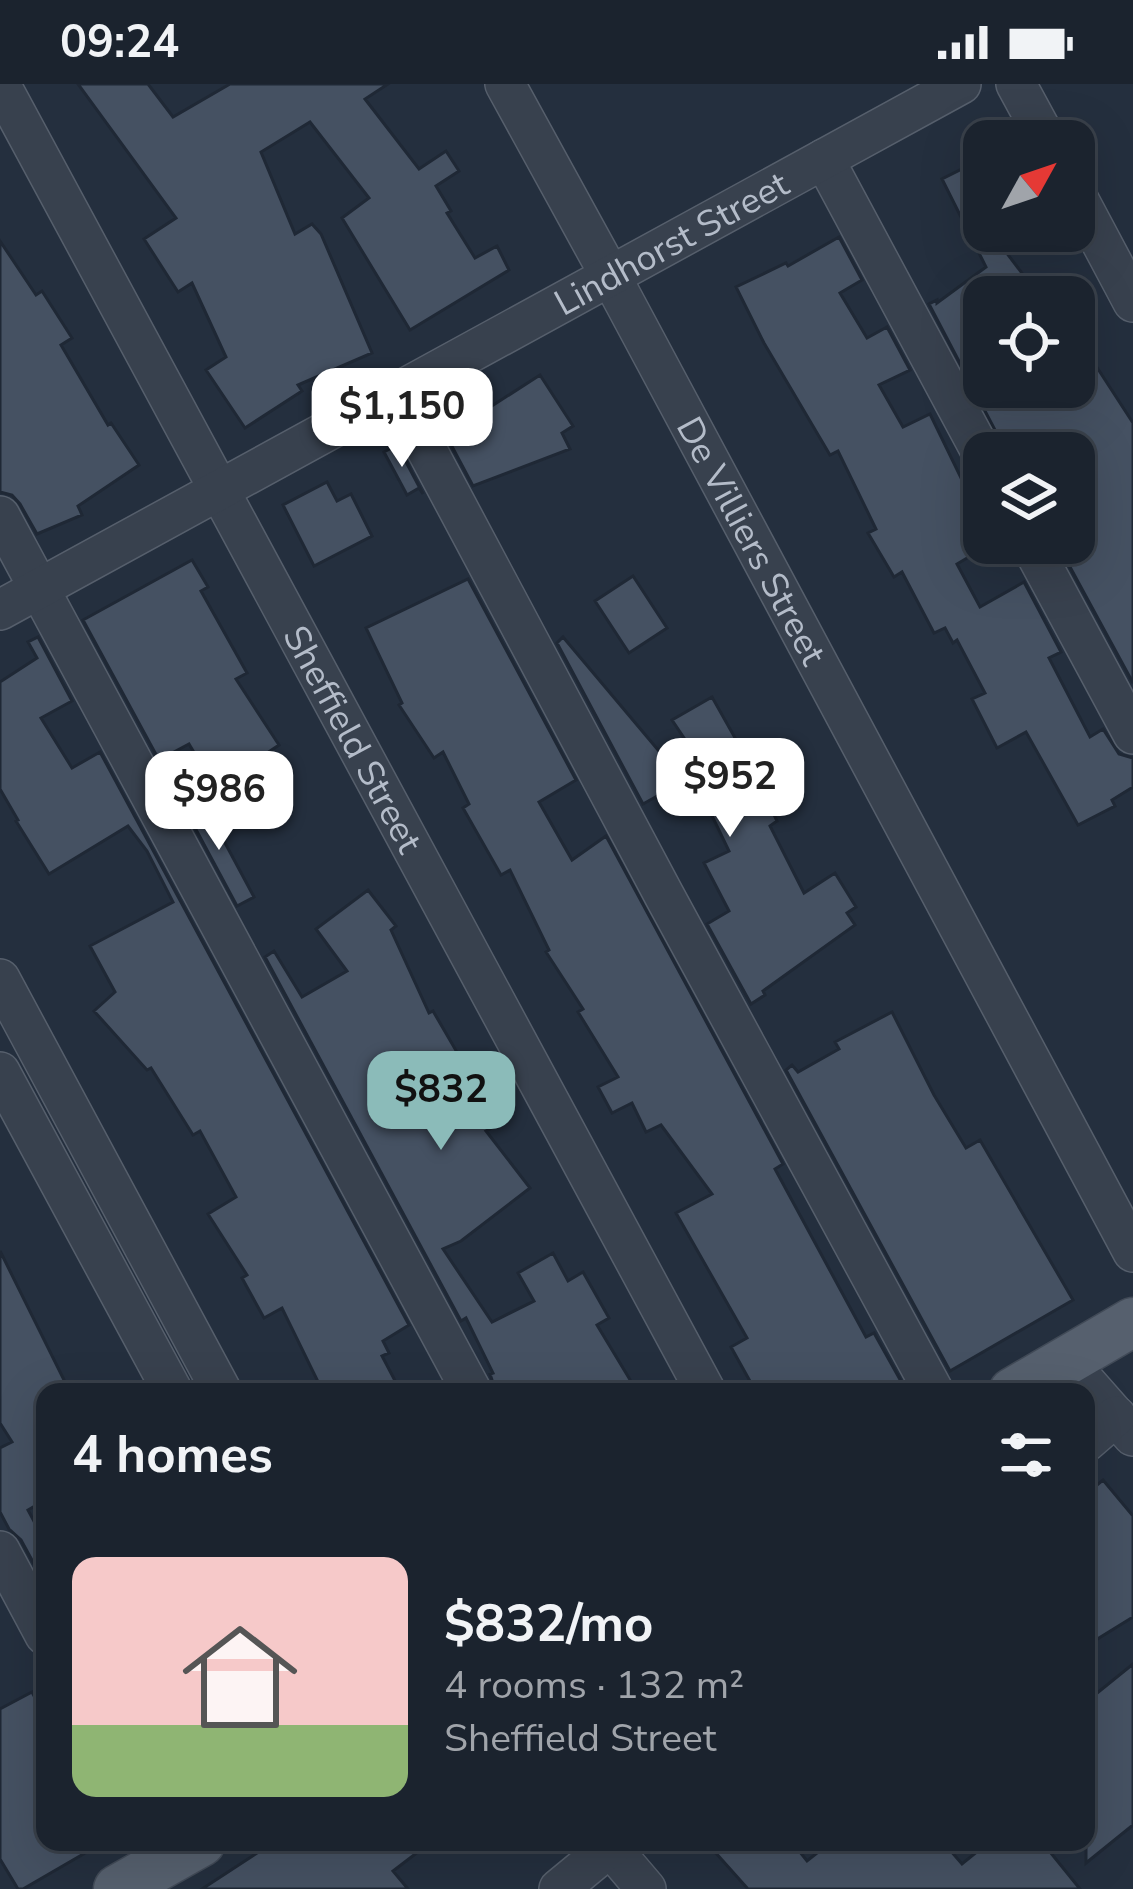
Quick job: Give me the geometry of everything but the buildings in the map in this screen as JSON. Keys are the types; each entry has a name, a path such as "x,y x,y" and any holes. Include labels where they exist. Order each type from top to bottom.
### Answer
{"main road":[{"path":"1029,1383 1133,1322"},
{"path":"118,1889 171,1851"}],"street":[{"name":"Sheffield Street","path":"0,84 701,1383"},
{"name":"De Villiers Street","path":"505,84 1133,1252"},
{"name":"Lindhorst Street","path":"0,610 961,84"},
{"path":"1016,84 1036,120"},
{"path":"824,159 971,432"},
{"path":"1095,231 1133,302"},
{"path":"397,394 929,1383"},
{"path":"0,516 467,1383"},
{"path":"1041,564 1133,734"},
{"path":"0,980 217,1383"},
{"path":"40,1052 0,1070 168,1383"},
{"path":"1067,1361 1087,1383"},
{"path":"1095,1392 1125,1426 1095,1438"},
{"path":"0,1551 36,1618"},
{"path":"560,1889 603,1851"},
{"path":"616,1851 646,1889"}]}
